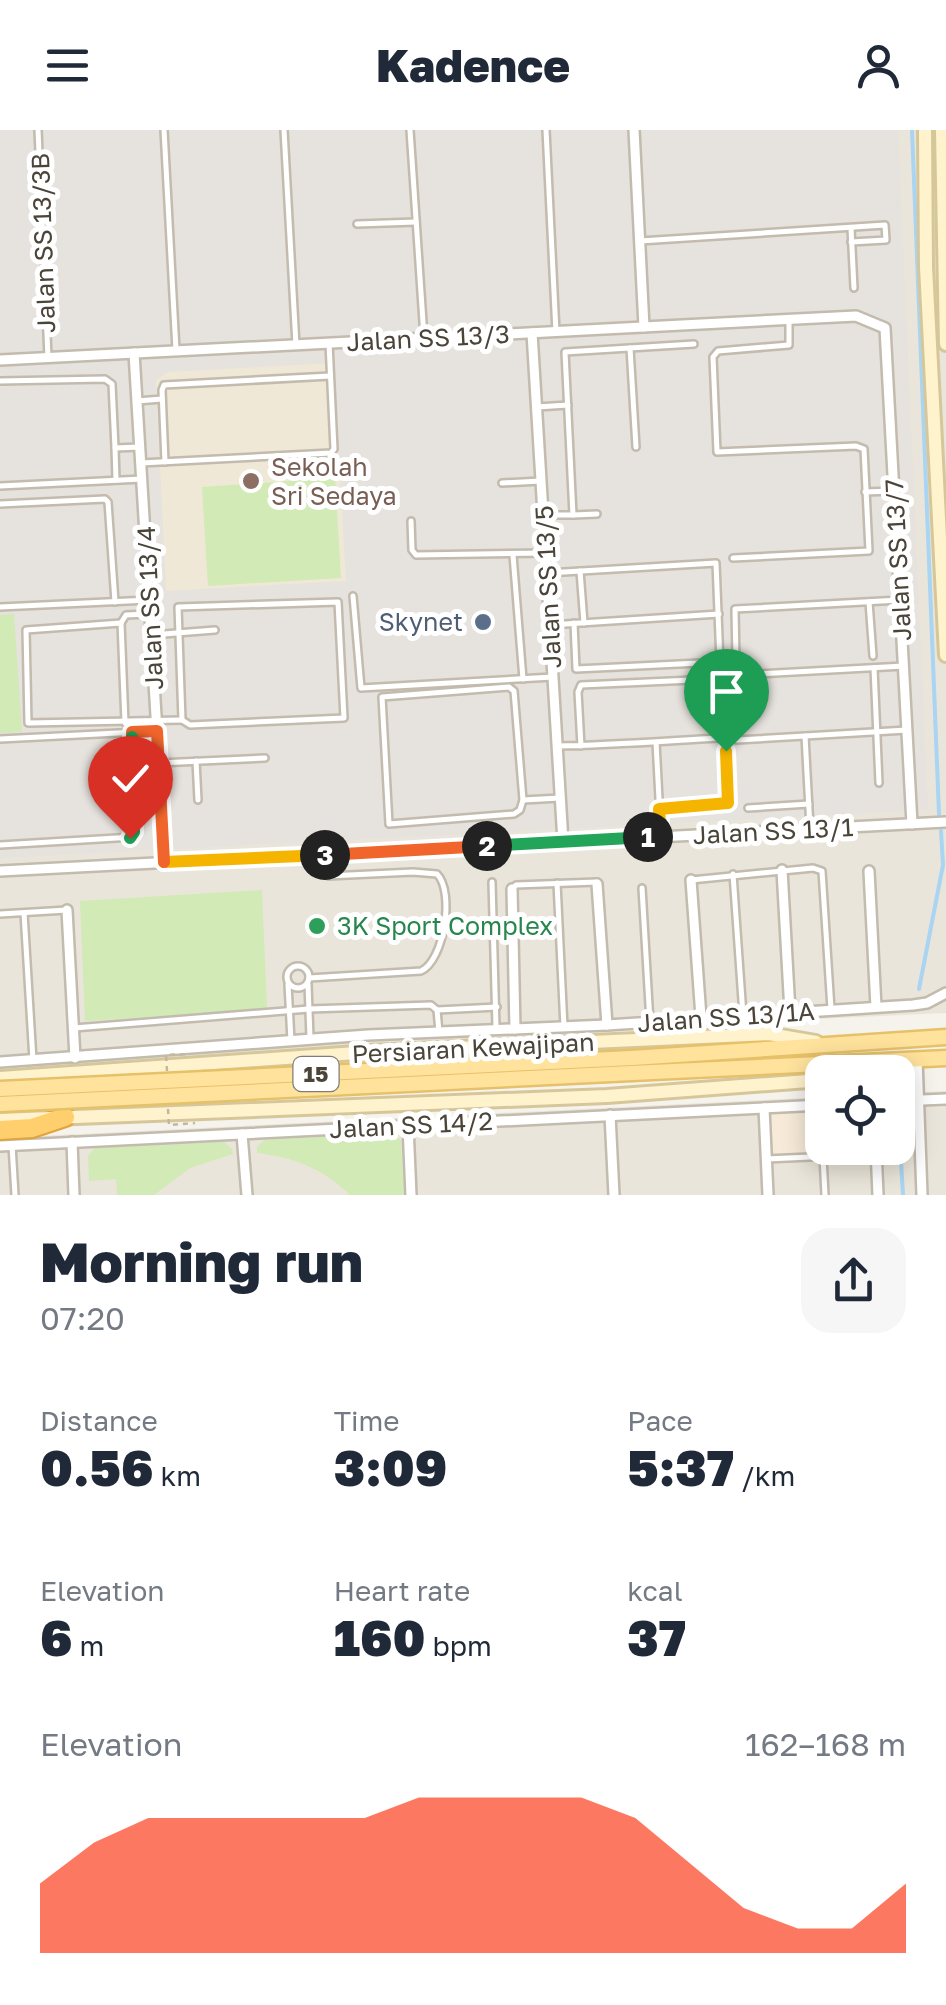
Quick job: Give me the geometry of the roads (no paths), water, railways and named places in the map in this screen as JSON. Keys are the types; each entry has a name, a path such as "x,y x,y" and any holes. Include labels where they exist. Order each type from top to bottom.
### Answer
{"highway":[{"path":"6,1138 65,1117"}],"main road":[{"path":"925,130 928,324 940,418 946,656"},
{"path":"942,130 946,344"},
{"name":"Persiaran Kewajipan","path":"0,1078 312,1056 769,1034 831,1045 945,1036"},
{"path":"632,1065 831,1045"},
{"path":"267,1109 251,1098 247,1086 252,1074 262,1067 312,1056"},
{"path":"915,1059 946,1058"},
{"path":"632,1065 805,1061"},
{"name":"15","path":"0,1090 632,1065"},
{"name":"15","path":"0,1104 632,1065"},
{"name":"Persiaran Kewajipan","path":"0,1120 607,1096 805,1081"}],"street":[{"path":"634,130 644,327"},
{"name":"Jalan SS 13/3","path":"0,360 856,316"},
{"name":"Jalan SS 13/7","path":"856,316 885,328 912,824"},
{"name":"Jalan SS 13/5","path":"532,332 563,842"},
{"name":"Jalan SS 13/4","path":"134,353 164,864"},
{"name":"Jalan SS 13/1","path":"0,871 946,822"},
{"path":"782,870 790,1012"},
{"path":"869,870 876,1007"},
{"path":"691,880 700,1018 769,1034"},
{"path":"598,884 607,1025"},
{"path":"512,889 515,1029"},
{"path":"67,910 75,1058"},
{"name":"Jalan SS 13/1A","path":"0,1062 913,1005 927,1003 946,992"},
{"path":"915,1075 922,1195"},
{"path":"915,1100 946,1099"},
{"name":"Jalan SS 14/2","path":"0,1146 6,1138 72,1142 805,1106"},
{"path":"764,1108 768,1195"},
{"path":"610,1116 614,1195"},
{"path":"408,1126 411,1195"},
{"path":"242,1134 247,1195"},
{"path":"72,1142 74,1195"},
{"path":"877,1165 878,1195"}],"lane":[{"name":"Jalan SS 13/3B","path":"38,130 48,357"},
{"path":"164,130 176,350"},
{"path":"284,130 296,345"},
{"path":"410,130 424,338"},
{"path":"546,130 556,332"},
{"path":"357,224 416,222"},
{"path":"640,241 886,226 886,240 852,242"},
{"path":"850,228 854,288"},
{"path":"732,558 869,551 864,449 856,446 717,452 713,357 718,351 789,345 788,320"},
{"path":"928,324 946,323"},
{"path":"141,464 331,453 334,449 329,343"},
{"path":"574,515 565,352 694,344"},
{"path":"630,348 636,447"},
{"path":"165,462 164,386 330,376"},
{"path":"0,381 105,379 112,384 116,480"},
{"path":"137,400 162,399"},
{"path":"537,407 568,405"},
{"path":"114,448 140,447"},
{"path":"0,486 142,479"},
{"path":"502,484 541,482"},
{"path":"866,492 894,491"},
{"path":"0,504 105,499 115,602"},
{"path":"543,515 597,514"},
{"path":"410,521 416,556 546,554"},
{"path":"513,555 523,679"},
{"path":"547,573 716,563 722,658 717,663 576,669 574,623"},
{"path":"580,571 584,623"},
{"path":"353,596 361,688 553,677"},
{"path":"0,607 149,600"},
{"path":"737,711 736,610 900,600"},
{"path":"869,602 873,656"},
{"path":"0,739 132,732 182,720 190,725 344,718 340,604 179,606 182,720"},
{"path":"125,724 122,622 126,616 150,614"},
{"path":"550,625 719,614"},
{"path":"122,622 24,632 28,723 156,727"},
{"path":"151,635 214,630"},
{"path":"739,675 904,666"},
{"path":"874,668 879,783"},
{"path":"557,746 581,746 718,738 715,680 582,685 578,692 581,746"},
{"path":"512,688 523,800 514,814 389,824 382,697 512,688"},
{"path":"737,740 907,730"},
{"path":"0,844 132,837 132,732"},
{"path":"806,736 810,829"},
{"path":"656,742 661,837"},
{"path":"659,809 728,803 726,751"},
{"path":"159,763 266,758"},
{"path":"196,761 198,800"},
{"path":"523,800 560,798"},
{"path":"748,808 809,804"},
{"path":"288,979 297,988 309,980 420,971 430,967 436,958 446,898 442,878 413,872 328,876 323,855"},
{"path":"691,880 813,868 822,872 831,1009"},
{"path":"734,874 743,1015"},
{"path":"492,882 496,1030"},
{"path":"556,883 564,1027"},
{"path":"512,889 516,885 598,884"},
{"path":"642,888 650,1022"},
{"path":"0,914 67,910"},
{"path":"24,912 33,1060"},
{"path":"291,1041 288,979 291,969 298,966 305,968 309,980 310,1040"},
{"path":"74,1028 310,1009 497,1007"},
{"path":"437,1010 439,1032"},
{"path":"6,1138 15,1195"},
{"path":"766,1158 805,1157"},
{"path":"823,1165 825,1195"}],"waterway":[{"path":"912,130 939,814"},
{"path":"919,989 943,865 941,831"},
{"path":"901,1165 903,1195"}],"place":[{"name":"Sekolah Sri Sedaya","path":"251,481"},
{"name":"Skynet","path":"483,622"},
{"name":"3K Sport Complex","path":"317,926"}]}
